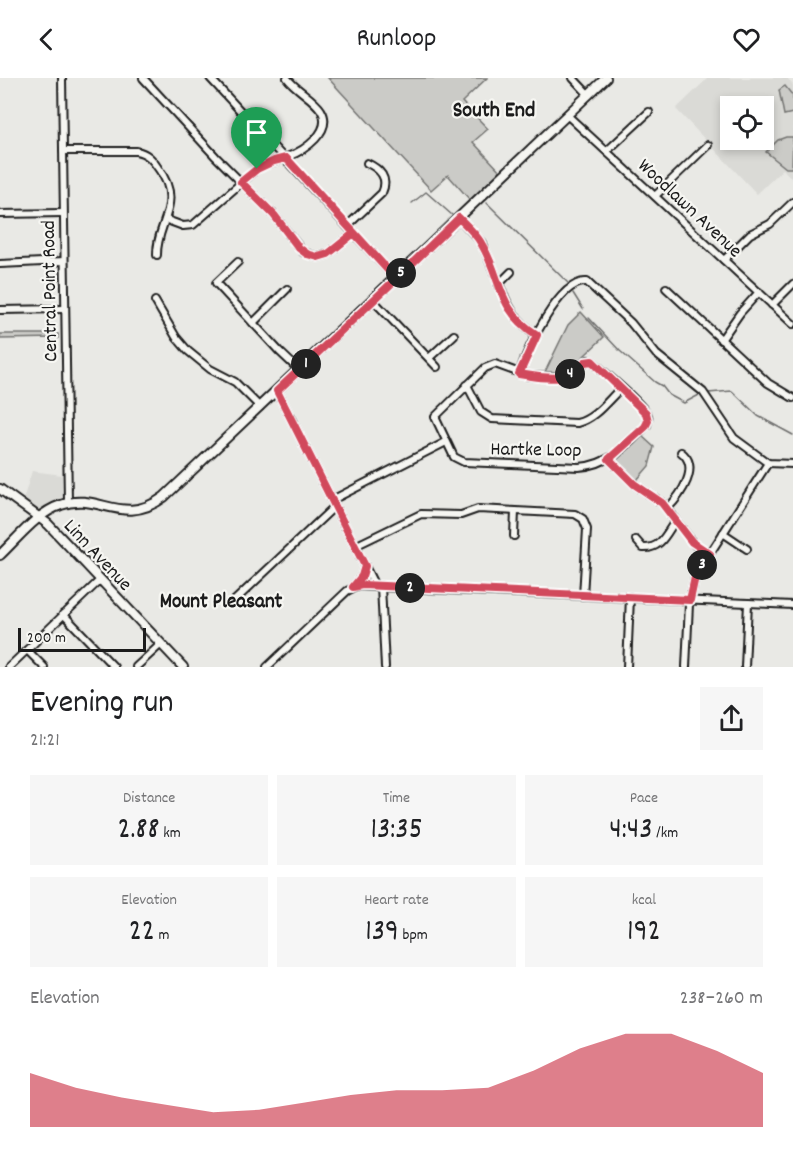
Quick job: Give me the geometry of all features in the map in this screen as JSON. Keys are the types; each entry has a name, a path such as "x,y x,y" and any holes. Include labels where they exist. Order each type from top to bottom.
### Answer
{"main road":[{"path":"0,555 40,518 68,502 94,504 127,511 150,506 174,489 606,78"},
{"name":"Linn Avenue","path":"0,489 40,518 183,667"}],"street":[{"name":"Central Point Road","path":"62,78 68,502"},
{"path":"142,78 274,215 299,248 307,254 318,257 328,254 354,233"},
{"path":"210,78 396,279"},
{"path":"166,220 183,226 193,225 262,166 286,158 314,141 321,133 323,125 321,111 287,78"},
{"path":"573,78 589,95"},
{"path":"607,151 649,112"},
{"name":"Woodlawn Avenue","path":"567,115 793,324"},
{"path":"655,196 708,145"},
{"path":"63,152 136,151 145,154 161,172 167,185 169,203 157,255"},
{"path":"347,226 385,189 384,176 367,163"},
{"path":"724,260 750,234 770,224 793,202"},
{"path":"0,214 63,213"},
{"path":"459,218 482,243 511,313 537,335"},
{"path":"0,264 64,261"},
{"path":"238,262 216,283 299,370"},
{"path":"499,284 511,272"},
{"path":"519,374 548,314 560,298 576,284 587,282 631,323 656,354 703,392 734,438 768,463 793,464"},
{"path":"772,305 793,284"},
{"path":"666,288 768,383 793,398"},
{"path":"253,323 287,289"},
{"path":"721,340 740,313 759,292"},
{"path":"373,300 437,367"},
{"path":"155,301 176,337 188,351 210,369 236,382 260,407"},
{"path":"0,310 64,309"},
{"path":"429,358 454,335"},
{"name":"Hartke Loop","path":"588,360 592,361 645,410 648,421 639,434 609,459 594,465 579,467 464,462 456,459 435,417 467,384 491,364 519,374 562,377 571,374 588,360"},
{"path":"467,384 481,412 492,419 577,423 588,420 621,388"},
{"path":"277,391 365,566 378,586 385,667"},
{"path":"232,603 334,503 446,442"},
{"path":"667,509 679,496 690,473 691,464 688,457 681,452"},
{"path":"609,459 634,484 655,497 695,545 710,554"},
{"path":"686,667 690,600 695,577 768,463"},
{"path":"355,546 421,514 461,515 478,509 575,514 583,519 587,529 584,596"},
{"path":"514,536 515,511"},
{"path":"636,540 643,548 655,547 661,543 675,521"},
{"path":"723,533 747,549"},
{"path":"267,667 353,587 362,576 365,566"},
{"path":"9,667 100,580"},
{"path":"353,587 378,586 793,605"},
{"path":"627,667 630,597"},
{"path":"745,667 748,603"},
{"path":"63,614 114,667"},
{"path":"136,667 161,644"},
{"path":"27,650 44,667"}],"shaded area":[{"path":"328,78 487,78 462,102 488,129 473,142 501,172 470,200 448,175 431,190"},
{"path":"708,78 787,78 793,85 793,180 783,169 757,194 676,109"},
{"path":"785,86 793,96 793,113 784,115 779,90"},
{"path":"793,137 792,168 786,168 766,152 774,150 774,144 778,140"},
{"path":"581,312 604,337 567,372 545,372 568,325"},
{"path":"0,334 58,334 58,338 0,339"},
{"path":"642,436 654,447 649,466 636,481 617,460"},
{"path":"32,471 62,475 62,498 41,510 23,500"}],"waterway":[{"path":"412,203 426,192 452,215"},
{"path":"487,203 569,284"},
{"path":"573,293 583,309"},
{"path":"589,318 620,351 662,386 669,395 684,403 701,394"},
{"path":"708,393 732,391 758,416 793,435"}],"district":[{"name":"South End","path":"494,108"},
{"name":"Mount Pleasant","path":"221,600"}],"route":[{"path":"257,169 241,182 274,215 303,252 312,256 323,256 334,251 354,233 396,279 459,218 482,243 511,313 537,335 519,374 562,377 571,374 588,360 592,361 645,410 648,416 647,425 609,459 634,484 662,503 692,542 710,554 695,577 690,600 362,585 353,587 362,576 365,566 277,391 396,279 286,158 257,169"}]}
